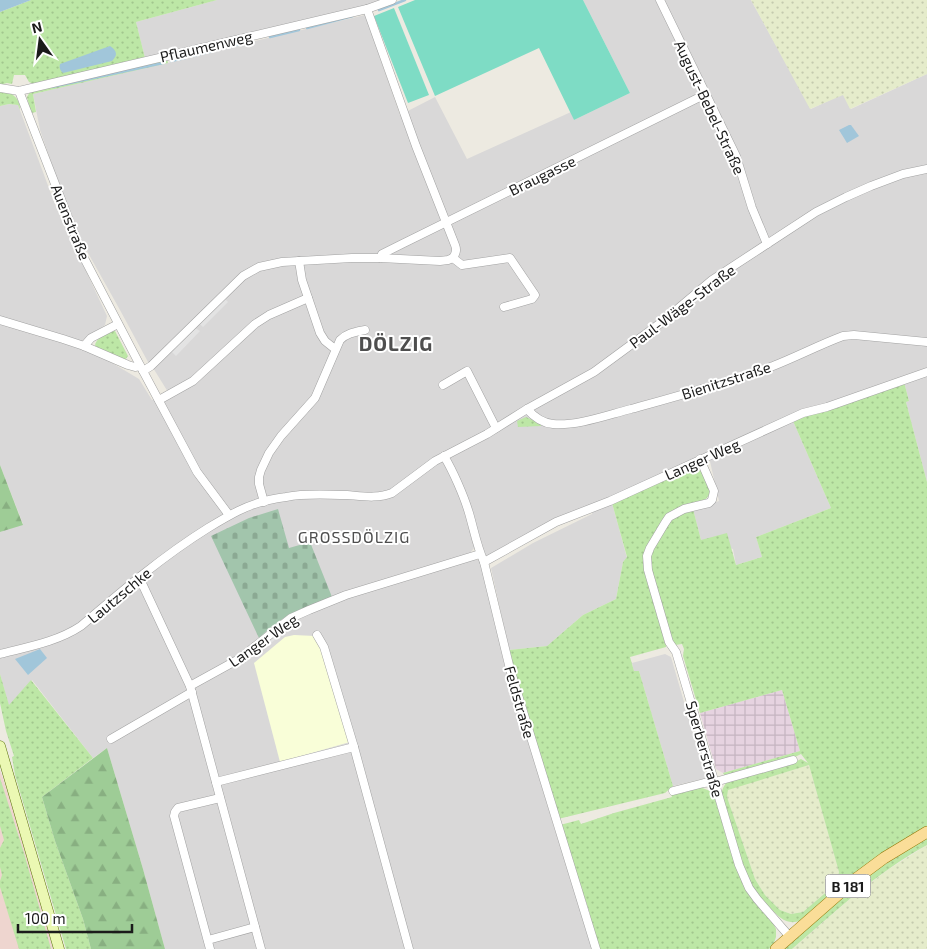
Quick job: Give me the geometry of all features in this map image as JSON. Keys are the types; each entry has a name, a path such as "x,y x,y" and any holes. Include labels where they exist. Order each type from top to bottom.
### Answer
{"main road":[{"name":"B 181","path":"776,949 857,878 884,858 927,832"}],"street":[{"name":"Pflaumenweg","path":"20,91 367,10 392,0"},
{"name":"August-Bebel-Straße","path":"660,0 736,156 752,208 767,244"},
{"path":"0,320 63,338 142,369 151,366 242,276 253,269 265,265 299,261 352,258 440,261 453,258 457,249 416,146 367,10"},
{"path":"0,88 20,91"},
{"name":"Auenstraße","path":"20,91 83,256 198,472 229,515"},
{"name":"Braugasse","path":"380,258 382,254 706,94"},
{"name":"Paul-Wäge-Straße","path":"229,515 283,497 307,495 388,495 444,456 594,372 662,322 712,280 816,212 846,197 904,174 927,169"},
{"path":"453,258 462,265 510,258 535,296 532,299 504,307"},
{"path":"299,261 302,280 320,333 325,341 335,349"},
{"path":"159,400 193,381 255,324 269,315 308,298"},
{"path":"84,346 91,338 118,324"},
{"path":"264,502 259,477 269,453 280,436 315,398 340,340 344,335 364,330"},
{"name":"Bienitzstraße","path":"527,409 537,418 548,423 584,421 662,400 773,366 843,336 927,342"},
{"path":"443,385 467,371 496,428"},
{"name":"Langer Weg","path":"484,562 556,522 584,512 803,413 827,407 927,372"},
{"name":"Feldstraße","path":"444,456 468,510 484,562 510,669 596,949"},
{"name":"Sperberstraße","path":"700,459 714,491 712,500 709,503 684,509 669,517 650,548 647,556 648,570 669,642 676,652 739,865 745,880 757,899 790,936"},
{"name":"Lautzschke","path":"0,654 73,632 139,577 186,542 229,515"},
{"name":"Langer Weg","path":"111,739 239,659 286,622 309,610 346,595 480,554"},
{"path":"139,577 191,689 261,949"},
{"path":"317,635 324,647 354,747 409,949"},
{"path":"0,746 59,949"},
{"path":"216,782 354,747"},
{"path":"673,791 715,782 793,760"},
{"path":"210,949 174,816 178,808 220,798"},
{"path":"208,940 255,927"}],"shaded area":[{"path":"217,0 382,0 362,7 145,58 136,22"},
{"path":"583,0 751,0 811,109 843,94 851,109 927,74 927,369 826,405 583,510 581,508 555,520 490,557 485,555 482,545 475,547 470,553 472,560 478,560 482,563 494,610 503,658 593,949 165,949 107,748 93,758 32,680 9,706 0,674 0,532 23,524 0,465 0,106 18,105 56,207 107,316 105,325 82,341 80,347 104,358 139,379 152,400 168,392 148,362 83,244 58,182 40,130 33,94 365,15 400,115 435,97 467,159 571,112 574,120 630,93"},
{"path":"751,0 927,0 927,74 850,109 843,95 810,109"},
{"path":"224,298 228,302 203,327 199,323"},
{"path":"195,328 200,331 176,356 172,352"},
{"path":"927,376 927,482 906,402 909,401 904,382"},
{"path":"793,421 831,508 756,537 762,557 736,565 733,549 701,540 693,509 719,501 709,457"},
{"path":"612,503 627,558 623,562 616,599 583,615 547,646 509,650 491,568 533,543"},
{"path":"293,620 296,625 253,657 250,652"},
{"path":"294,635 315,636 322,647 350,742 280,762 254,663 285,637"},
{"path":"665,654 671,657 706,778 673,786 639,671 634,672 632,663"},
{"path":"782,690 800,751 723,773 716,769 700,713"},
{"path":"809,765 839,872 837,880 831,888 803,912 791,914 780,910 765,895 755,879 727,797 728,789"},
{"path":"0,770 23,837 53,949 0,949"},
{"path":"927,845 927,949 792,949 857,893 889,869"}],"green space":[{"path":"31,0 217,0 136,22 145,58 34,84 29,82 25,75 14,75 12,84 0,85 0,12"},
{"path":"415,0 583,0 630,93 574,120 539,48 435,96 398,7"},
{"path":"394,8 429,95 408,103 374,16"},
{"path":"167,59 168,63 33,94 36,112 31,113 27,97 31,90"},
{"path":"0,90 15,96 19,102 20,110 18,105 0,106"},
{"path":"113,330 128,356 125,360 95,346 99,338"},
{"path":"904,382 909,401 906,402 927,482 927,826 853,875 800,921 791,922 777,915 756,893 745,871 722,794 723,788 728,781 801,759 808,763 801,754 791,759 725,776 723,773 800,751 782,690 700,713 683,656 684,649 682,644 675,645 668,631 649,564 652,550 671,518 693,509 701,540 727,533 736,565 762,557 756,537 831,508 793,421","holes":["809,765 839,872 837,880 831,888 803,912 791,914 780,910 765,895 755,879 727,797 728,790"]},
{"path":"526,417 541,424 541,426 518,427 517,421"},
{"path":"0,465 23,525 0,532"},
{"path":"694,467 705,476 710,487 709,495 706,499 675,510 646,551 667,643 666,647 630,657 634,671 639,671 673,786 665,793 558,819 519,690 509,650 547,646 583,615 616,599 623,562 627,557 612,503"},
{"path":"278,509 289,548 310,542 332,597 287,616 259,638 211,536 249,518"},
{"path":"0,674 9,705 31,680 93,758 42,797 55,841 83,919 91,949 66,949 15,775 12,757 14,756 0,703"},
{"path":"107,748 165,949 91,949 83,919 55,841 42,797"},
{"path":"0,778 24,853 51,949 19,949 0,887 2,875 0,848 4,840 0,826"},
{"path":"700,787 714,795 735,864 745,887 776,929 774,943 769,949 599,949 590,924 590,914 560,825 579,820 581,824 672,797 671,794"},
{"path":"927,838 927,845 874,880 792,949 783,949 842,897 881,867"}],"water":[{"path":"0,0 31,0 0,12"},
{"path":"110,46 116,53 112,61 63,73 60,70 60,64"},
{"path":"849,125 859,136 847,143 839,130"},
{"path":"40,649 47,658 28,675 15,659"}],"waterway":[{"path":"379,10 405,0"},
{"path":"307,28 353,16"},
{"path":"270,37 299,30"},
{"path":"227,47 253,41"},
{"path":"192,56 213,51"},
{"path":"171,61 185,58"},
{"path":"52,87 163,63"}],"district":[{"name":"DÖLZIG","path":"396,343"},
{"name":"GROSSDÖLZIG","path":"354,536"}]}
